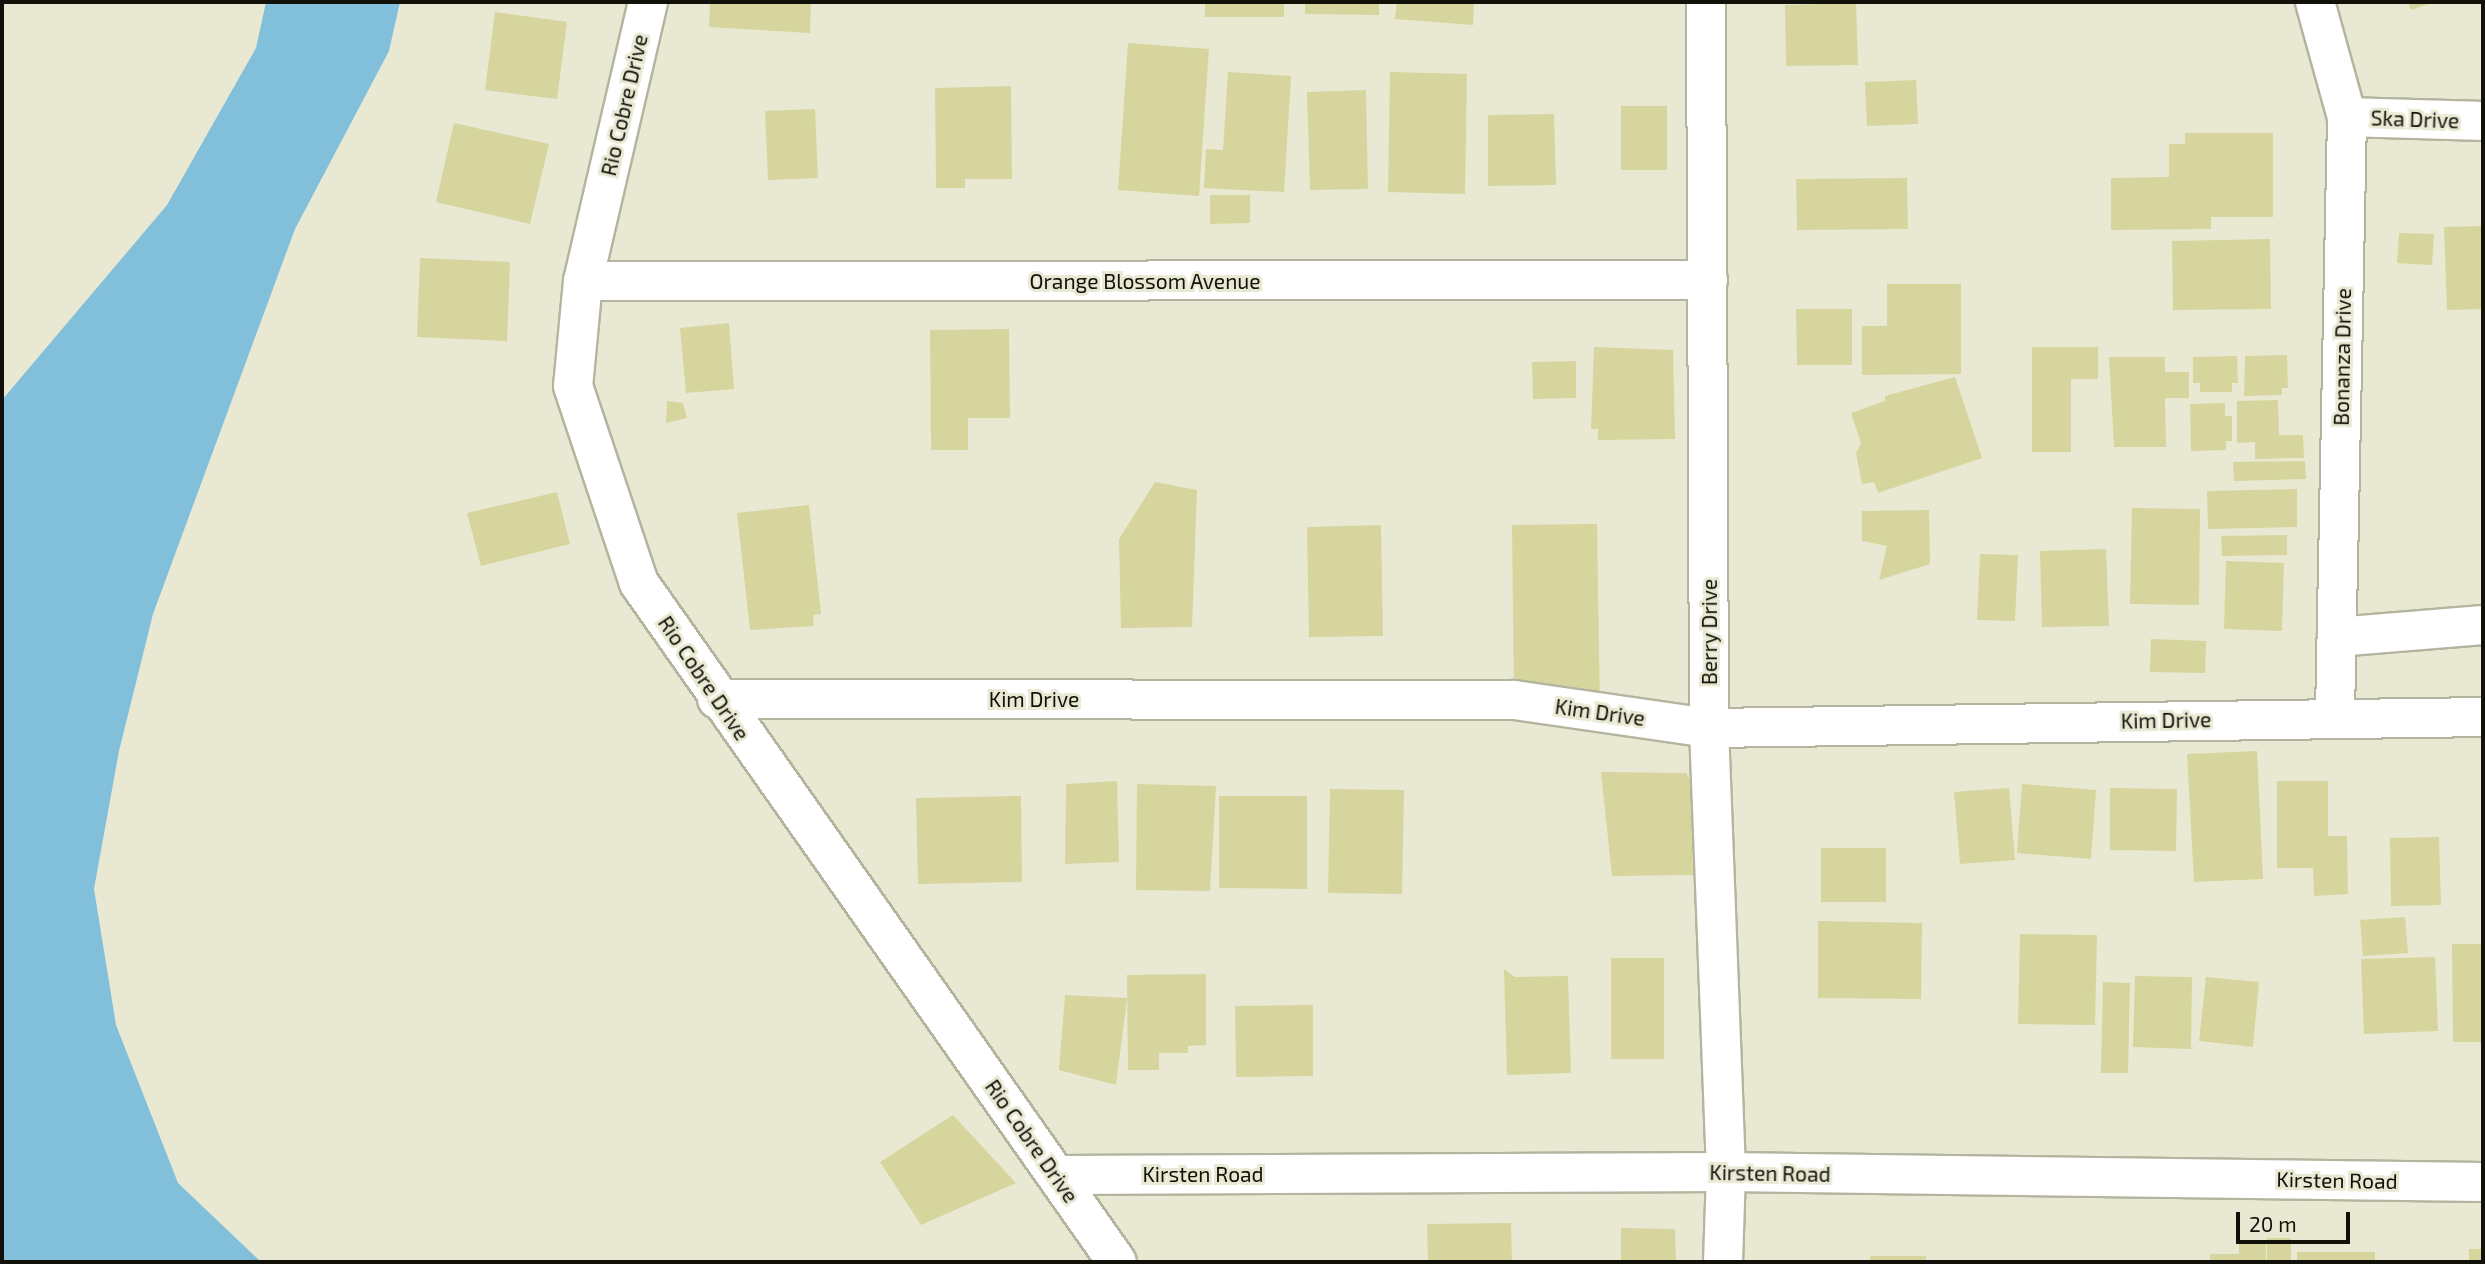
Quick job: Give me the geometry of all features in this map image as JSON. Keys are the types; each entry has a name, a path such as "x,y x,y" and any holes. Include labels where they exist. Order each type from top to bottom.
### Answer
{"street":[{"name":"Rio Cobre Drive","path":"648,2 583,281 573,386 639,583 717,699 1117,1262"},
{"name":"Berry Drive","path":"1706,2 1709,727 1726,1172 1723,1262"},
{"name":"Bonanza Drive","path":"2315,2 2347,117 2335,718"},
{"name":"Ska Drive","path":"2347,117 2483,121"},
{"name":"Orange Blossom Avenue","path":"583,281 1707,280"},
{"path":"2337,638 2483,625"},
{"name":"Kim Drive","path":"717,699 1514,700 1709,727 2483,717"},
{"name":"Kirsten Road","path":"1057,1175 1726,1172 2483,1182"}],"water":[{"path":"266,2 400,2 389,51 295,229 153,614 119,751 94,889 116,1025 178,1183 261,1262 2,1262 2,400 167,205 256,48"}],"building":[{"path":"710,2 811,2 810,33 709,27"},
{"path":"1205,2 1284,2 1284,17 1205,17"},
{"path":"1305,2 1379,2 1379,15 1305,14"},
{"path":"1397,2 1474,2 1473,25 1395,19"},
{"path":"2408,2 2435,2 2411,10"},
{"path":"1856,3 1858,65 1786,66 1785,5"},
{"path":"495,12 567,22 557,99 485,90"},
{"path":"1128,43 1209,49 1199,196 1118,190"},
{"path":"1228,72 1291,76 1284,192 1204,188 1206,149 1223,150"},
{"path":"1390,72 1467,74 1465,194 1388,192"},
{"path":"1916,80 1918,124 1867,126 1865,82"},
{"path":"1011,86 1012,179 965,179 965,188 936,188 935,88"},
{"path":"1366,90 1368,189 1310,190 1307,92"},
{"path":"1621,106 1667,106 1667,170 1621,170"},
{"path":"815,109 818,178 768,180 765,111"},
{"path":"1554,114 1556,185 1488,186 1488,115"},
{"path":"454,123 549,144 530,224 436,202"},
{"path":"2185,133 2273,133 2273,217 2211,217 2211,229 2111,230 2111,178 2169,177 2169,144 2185,144"},
{"path":"1907,178 1908,229 1797,230 1796,179"},
{"path":"1210,195 1250,195 1250,223 1210,224"},
{"path":"2483,226 2483,309 2447,310 2444,227"},
{"path":"2399,233 2434,234 2432,265 2397,263"},
{"path":"2270,239 2271,309 2173,310 2172,241"},
{"path":"420,258 510,262 507,341 417,337"},
{"path":"1887,284 1961,284 1961,374 1862,375 1862,326 1887,326"},
{"path":"1796,309 1852,309 1852,365 1797,365"},
{"path":"729,323 734,389 686,393 680,328"},
{"path":"1009,329 1010,418 968,418 968,450 931,450 930,330"},
{"path":"1594,347 1673,350 1675,439 1598,440 1598,429 1591,429"},
{"path":"2032,347 2098,347 2098,379 2071,379 2071,452 2032,452"},
{"path":"2287,355 2288,388 2282,388 2282,395 2244,396 2245,356"},
{"path":"2237,356 2238,383 2232,383 2232,392 2200,392 2200,383 2193,383 2193,357"},
{"path":"2109,357 2165,357 2165,372 2189,372 2189,398 2165,398 2166,447 2114,447"},
{"path":"1576,361 1576,398 1533,399 1532,362"},
{"path":"1955,377 1982,458 1878,493 1874,482 1862,484 1856,453 1861,443 1851,413 1885,401 1885,396"},
{"path":"2278,400 2279,435 2303,435 2304,458 2255,459 2255,442 2237,443 2237,401"},
{"path":"667,401 683,403 687,418 666,423"},
{"path":"2225,403 2225,416 2232,416 2232,441 2226,441 2226,450 2191,451 2190,404"},
{"path":"2305,461 2306,479 2234,481 2233,462"},
{"path":"1155,482 1197,490 1192,627 1121,628 1119,539"},
{"path":"2297,489 2297,527 2208,529 2207,491"},
{"path":"557,492 570,544 481,566 467,513"},
{"path":"809,505 821,614 813,615 814,626 750,630 737,513"},
{"path":"2132,508 2200,509 2199,605 2130,604"},
{"path":"1929,510 1930,564 1879,580 1887,546 1862,541 1862,511"},
{"path":"1597,524 1600,712 1514,700 1512,525"},
{"path":"1381,525 1383,636 1309,637 1307,527"},
{"path":"2287,535 2287,555 2222,556 2221,536"},
{"path":"2106,549 2109,626 2042,627 2040,551"},
{"path":"1980,554 2018,555 2015,621 1977,620"},
{"path":"2226,561 2284,563 2282,631 2224,629"},
{"path":"2151,639 2206,641 2205,673 2150,672"},
{"path":"2257,751 2263,879 2194,882 2187,754"},
{"path":"1601,772 1686,773 1691,782 1693,875 1612,876"},
{"path":"1117,781 1119,862 1065,864 1066,784"},
{"path":"2277,781 2328,781 2328,836 2347,836 2348,894 2314,896 2313,868 2277,868"},
{"path":"1137,784 1216,786 1210,891 1136,890"},
{"path":"2022,784 2096,790 2091,859 2017,853"},
{"path":"2009,788 2015,860 1960,864 1954,792"},
{"path":"2110,788 2177,789 2176,851 2110,850"},
{"path":"1330,789 1404,790 1402,894 1328,893"},
{"path":"1021,796 1022,882 918,884 916,798"},
{"path":"1219,796 1307,796 1307,889 1219,888"},
{"path":"2439,837 2441,905 2391,906 2390,838"},
{"path":"1821,848 1886,848 1886,902 1821,902"},
{"path":"2405,917 2408,953 2363,956 2360,920"},
{"path":"1818,921 1922,923 1921,999 1818,998"},
{"path":"2020,934 2097,935 2095,1025 2018,1024"},
{"path":"2452,944 2483,944 2483,1042 2453,1042"},
{"path":"2435,957 2438,1031 2364,1034 2361,959"},
{"path":"1611,958 1664,958 1664,1059 1611,1059"},
{"path":"1504,969 1515,977 1568,976 1571,1073 1507,1075"},
{"path":"1206,974 1206,1045 1188,1046 1188,1053 1159,1053 1159,1070 1128,1070 1127,975"},
{"path":"2135,976 2192,977 2191,1049 2133,1047"},
{"path":"2206,977 2259,982 2253,1047 2199,1041"},
{"path":"2103,982 2130,983 2128,1073 2101,1073"},
{"path":"1065,995 1127,998 1116,1085 1059,1070"},
{"path":"1313,1005 1313,1076 1236,1077 1235,1006"},
{"path":"953,1115 1016,1183 921,1225 880,1162"},
{"path":"1511,1223 1512,1262 1428,1262 1427,1224"},
{"path":"1621,1228 1675,1229 1676,1262 1621,1262"},
{"path":"2267,1238 2291,1238 2291,1262 2267,1262"},
{"path":"2239,1240 2266,1240 2266,1262 2210,1262 2210,1254 2239,1254"},
{"path":"2469,1249 2483,1249 2483,1262 2469,1262"},
{"path":"2297,1252 2375,1252 2375,1262 2297,1262"},
{"path":"1870,1256 1926,1256 1926,1262 1870,1262"}]}
